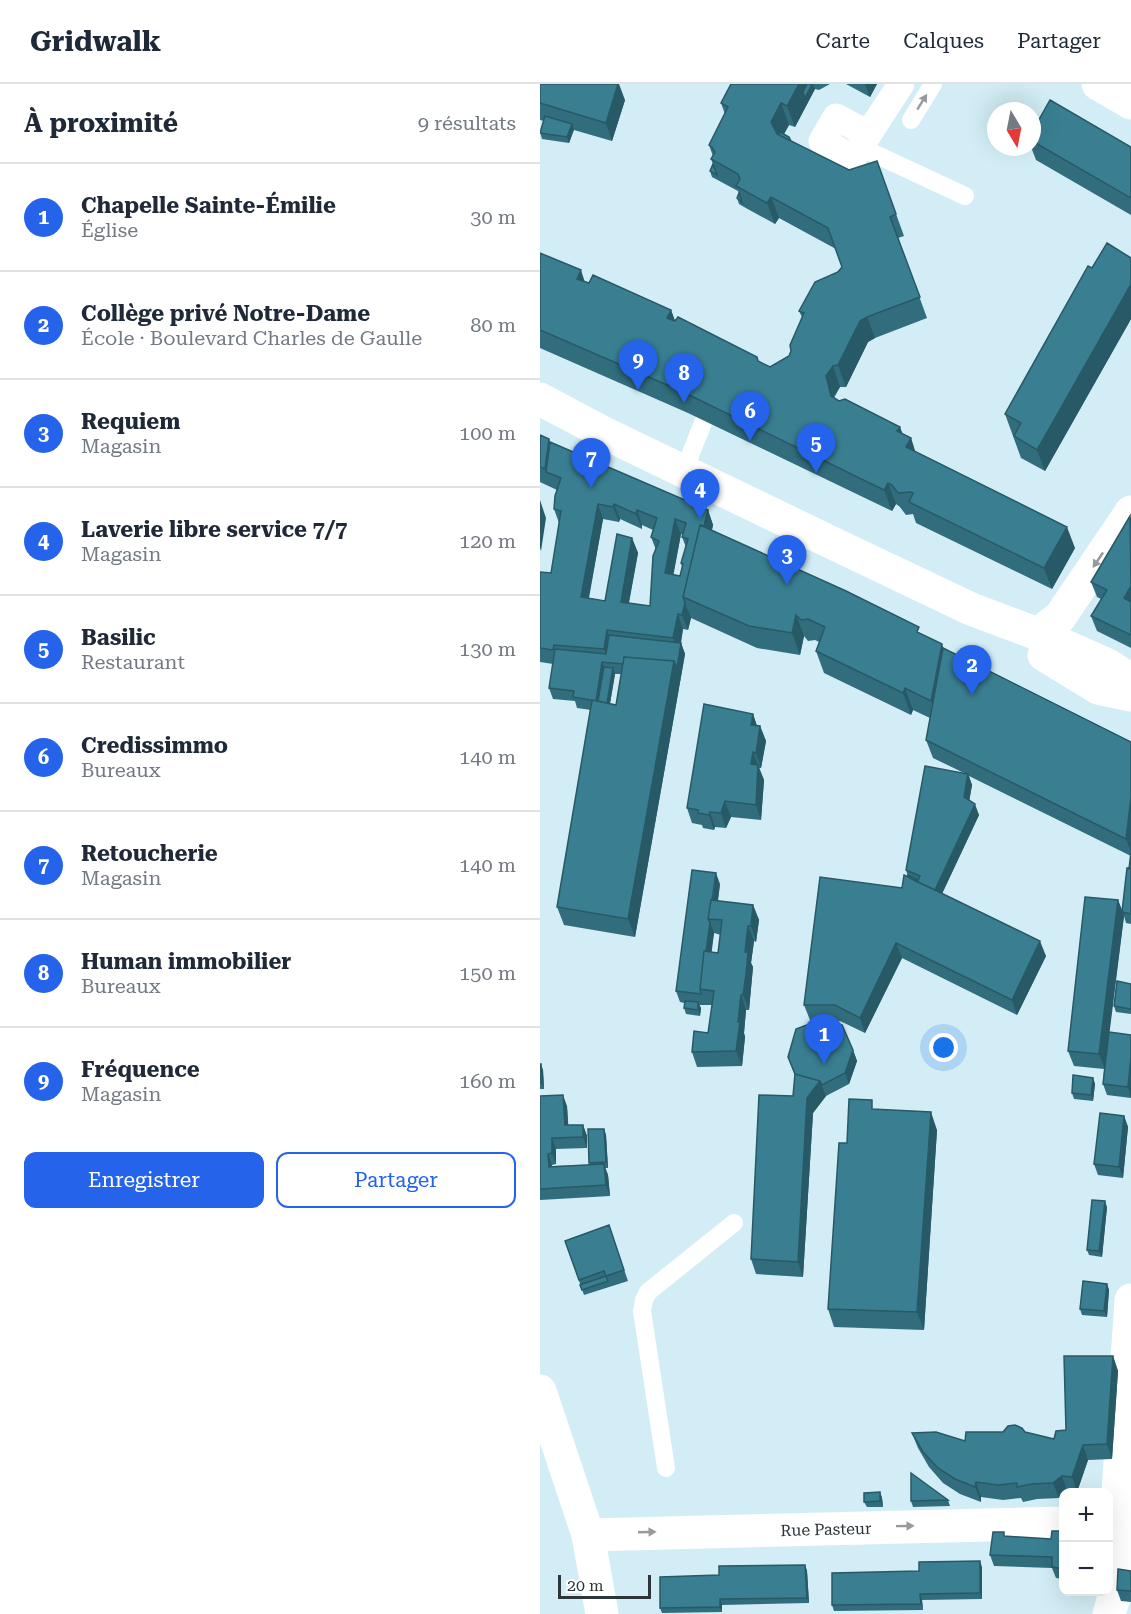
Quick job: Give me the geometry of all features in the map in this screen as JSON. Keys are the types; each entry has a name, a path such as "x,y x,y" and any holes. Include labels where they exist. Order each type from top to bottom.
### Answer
{"street":[{"path":"864,141 901,84"},
{"path":"1098,84 1131,103"},
{"path":"540,399 604,433 971,609 1043,636 1108,665 1131,680"},
{"path":"540,410 604,433"},
{"path":"1043,636 1048,626 1060,617 1131,512"},
{"path":"971,609 1098,688 1131,695"},
{"path":"1108,1614 1116,1590 1131,1300"},
{"path":"540,1391 588,1535 602,1614"},
{"name":"Rue Pasteur","path":"588,1535 1059,1523"}],"lane":[{"path":"911,120 933,84"},
{"path":"864,141 964,196"},
{"path":"684,471 704,420"},
{"path":"666,1468 642,1311 644,1300 648,1292 734,1223"}],"building":[{"path":"540,84 618,84 606,123 540,103"},
{"path":"731,84 799,84 787,106 781,103 771,122 777,134 849,170 877,161 896,214 890,217 920,297 860,321 838,365 833,366 826,376 831,396 839,401 845,399 900,427 897,431 911,438 906,447 1067,527 1044,568 909,502 913,493 911,492 898,493 888,483 884,490 681,391 540,330 540,253 581,270 577,279 589,283 593,275 671,310 667,318 675,321 678,317 757,357 758,361 770,367 789,356 790,345 804,313 799,311 815,282 838,272 842,267 828,228 771,197 767,203 736,186 740,179 738,174 711,159 715,152 709,145 728,107 721,103"},
{"path":"807,84 812,84 805,98 803,92"},
{"path":"1050,100 1131,147 1131,198 1041,146 1041,116"},
{"path":"545,116 572,124 567,137 540,133"},
{"path":"780,132 789,137 791,141 779,135"},
{"path":"713,164 717,175 710,171"},
{"path":"1107,243 1131,258 1131,284 1037,450 1014,436 1021,423 1005,414 1088,266 1092,268"},
{"path":"540,435 549,439 545,469 540,467"},
{"path":"550,442 708,510 704,526 700,525 683,597 685,603 682,615 678,614 673,638 607,630 604,649 554,645 553,650 540,648 540,572 551,573 561,511 554,509 555,496 561,478 546,472","holes":["598,504 613,507 614,504 636,514 637,510 657,518 651,537 659,541 653,556 650,606 621,602 632,538 617,534 605,601 581,597","675,519 686,523 682,537 688,539 680,576 665,573"]},
{"path":"1130,516 1131,586 1124,598 1131,602 1131,635 1091,616 1107,590 1091,582"},
{"path":"700,525 846,591 919,627 917,632 942,644 931,701 905,688 903,693 816,651 825,627 808,619 801,620 796,615 792,633 749,626 683,597"},
{"path":"609,635 681,643 677,668 674,661 624,657 623,664 602,662 596,701 573,697 574,691 549,688 555,649 606,654"},
{"path":"943,648 1131,742 1131,797 1126,839 926,740"},
{"path":"624,657 674,661 628,919 557,907 592,700 616,705"},
{"path":"604,667 613,668 607,703 598,701"},
{"path":"704,704 753,714 751,725 760,726 756,753 753,752 751,764 758,765 756,805 725,801 721,813 710,812 709,815 687,808"},
{"path":"925,766 968,774 964,797 975,804 935,890 917,882 920,876 906,870"},
{"path":"1127,868 1131,869 1131,914 1122,912"},
{"path":"692,870 716,873 708,919 710,922 706,951 704,951 701,994 676,991"},
{"path":"904,875 1040,941 1012,1000 896,943 860,1018 835,1005 804,1005 820,877 902,888"},
{"path":"1085,897 1118,900 1099,1054 1068,1051"},
{"path":"711,900 753,905 745,952 748,952 743,995 741,995 738,1022 740,1022 736,1051 692,1052 694,1031 708,1033 714,991 700,989 704,951 718,953 722,920 708,919"},
{"path":"1117,981 1131,984 1131,1009 1114,1006"},
{"path":"685,1001 698,1002 698,1010 684,1008"},
{"path":"820,1020 842,1025 853,1050 845,1073 822,1085 820,1081 795,1074 788,1057 796,1029"},
{"path":"1109,1032 1131,1035 1128,1087 1103,1084"},
{"path":"541,1064 542,1083 540,1083"},
{"path":"795,1074 820,1081 807,1098 798,1262 751,1259 759,1095 793,1096"},
{"path":"1073,1075 1093,1078 1091,1095 1072,1093"},
{"path":"563,1095 565,1125 583,1125 583,1137 552,1138 552,1153 548,1154 549,1167 604,1164 606,1185 540,1189 540,1096"},
{"path":"849,1099 872,1100 872,1109 931,1112 917,1312 828,1309 839,1143 847,1143"},
{"path":"1100,1113 1124,1116 1119,1167 1094,1164"},
{"path":"588,1129 604,1129 606,1162 589,1163"},
{"path":"1092,1200 1105,1201 1099,1251 1087,1250"},
{"path":"609,1225 624,1270 606,1276 604,1271 579,1280 565,1241"},
{"path":"606,1276 608,1281 582,1290 580,1285"},
{"path":"1083,1281 1107,1284 1104,1311 1080,1309"},
{"path":"1064,1356 1113,1356 1107,1444 1083,1445 1072,1477 1062,1476 1053,1483 1017,1487 1017,1483 998,1485 976,1482 975,1487 955,1479 938,1468 923,1452 912,1433 936,1432 965,1441 966,1432 1003,1432 1008,1426 1015,1425 1025,1432 1054,1439 1056,1431 1066,1430"},
{"path":"911,1473 948,1500 911,1501"},
{"path":"880,1492 880,1501 864,1502 864,1493"},
{"path":"1052,1531 1059,1531 1059,1568 1052,1567 1052,1557 990,1555 993,1532 1004,1532 1004,1536 1051,1539"},
{"path":"980,1561 980,1593 920,1594 921,1604 832,1605 832,1573 919,1571 919,1562"},
{"path":"805,1565 807,1598 720,1599 720,1607 660,1608 660,1577 719,1575 719,1566"},
{"path":"1118,1569 1131,1571 1131,1591 1117,1590"}],"place":[{"name":"Fréquence","path":"638,390"},
{"name":"Human immobilier","path":"684,403"},
{"name":"Credissimmo","path":"750,441"},
{"name":"Basilic","path":"816,473"},
{"name":"Retoucherie","path":"591,488"},
{"name":"Laverie libre service 7/7","path":"700,519"},
{"name":"Requiem","path":"787,585"},
{"name":"Collège privé Notre-Dame","path":"972,695"},
{"name":"Chapelle Sainte-Émilie","path":"824,1064"}]}
